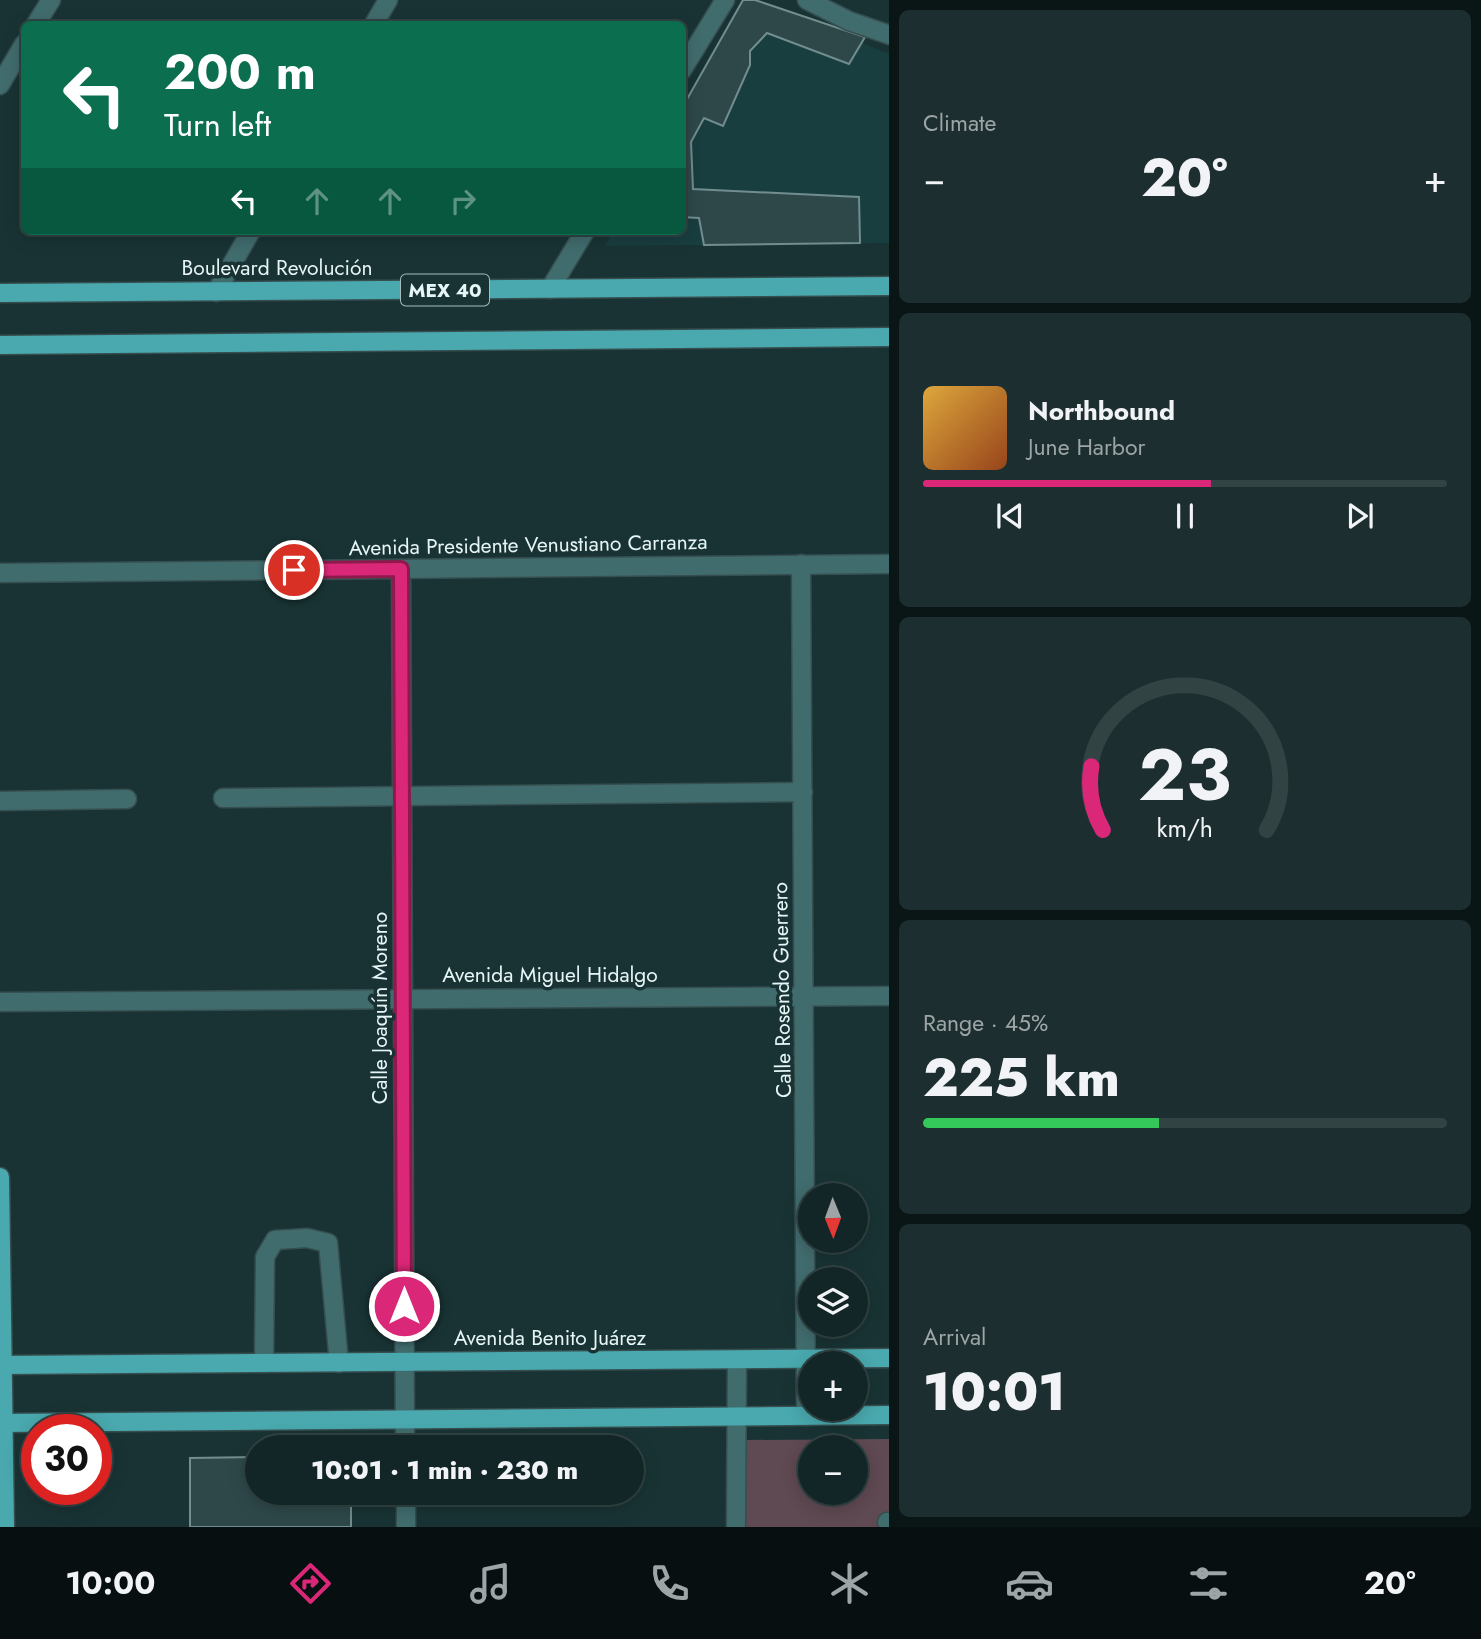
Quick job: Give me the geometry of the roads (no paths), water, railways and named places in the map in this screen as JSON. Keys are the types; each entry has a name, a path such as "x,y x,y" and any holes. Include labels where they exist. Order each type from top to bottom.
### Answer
{"main road":[{"name":"Boulevard Revolución","path":"0,293 889,286"},
{"path":"0,345 889,337"},
{"path":"0,1177 5,1527"},
{"name":"Avenida Benito Juárez","path":"868,1358 889,1358"},
{"name":"Avenida Benito Juárez","path":"2,1365 798,1359"},
{"path":"868,1415 889,1415"},
{"path":"2,1423 798,1416"}],"street":[{"path":"38,21 51,0"},
{"path":"376,21 388,0"},
{"path":"686,63 725,0"},
{"path":"807,0 849,21 889,35"},
{"path":"0,85 21,49"},
{"path":"216,292 249,235"},
{"path":"550,289 583,235"},
{"name":"Calle Rosendo Guerrero","path":"801,564 807,1351"},
{"name":"Avenida Presidente Venustiano Carranza","path":"0,573 889,564"},
{"name":"Calle Joaquín Moreno","path":"401,569 405,1435"},
{"path":"223,798 803,792"},
{"path":"0,801 127,799"},
{"name":"Avenida Miguel Hidalgo","path":"0,1002 889,996"},
{"path":"264,1363 265,1257 275,1240 307,1238 328,1243 339,1363"},
{"path":"737,1360 737,1527"},
{"path":"406,1505 406,1527"}]}
